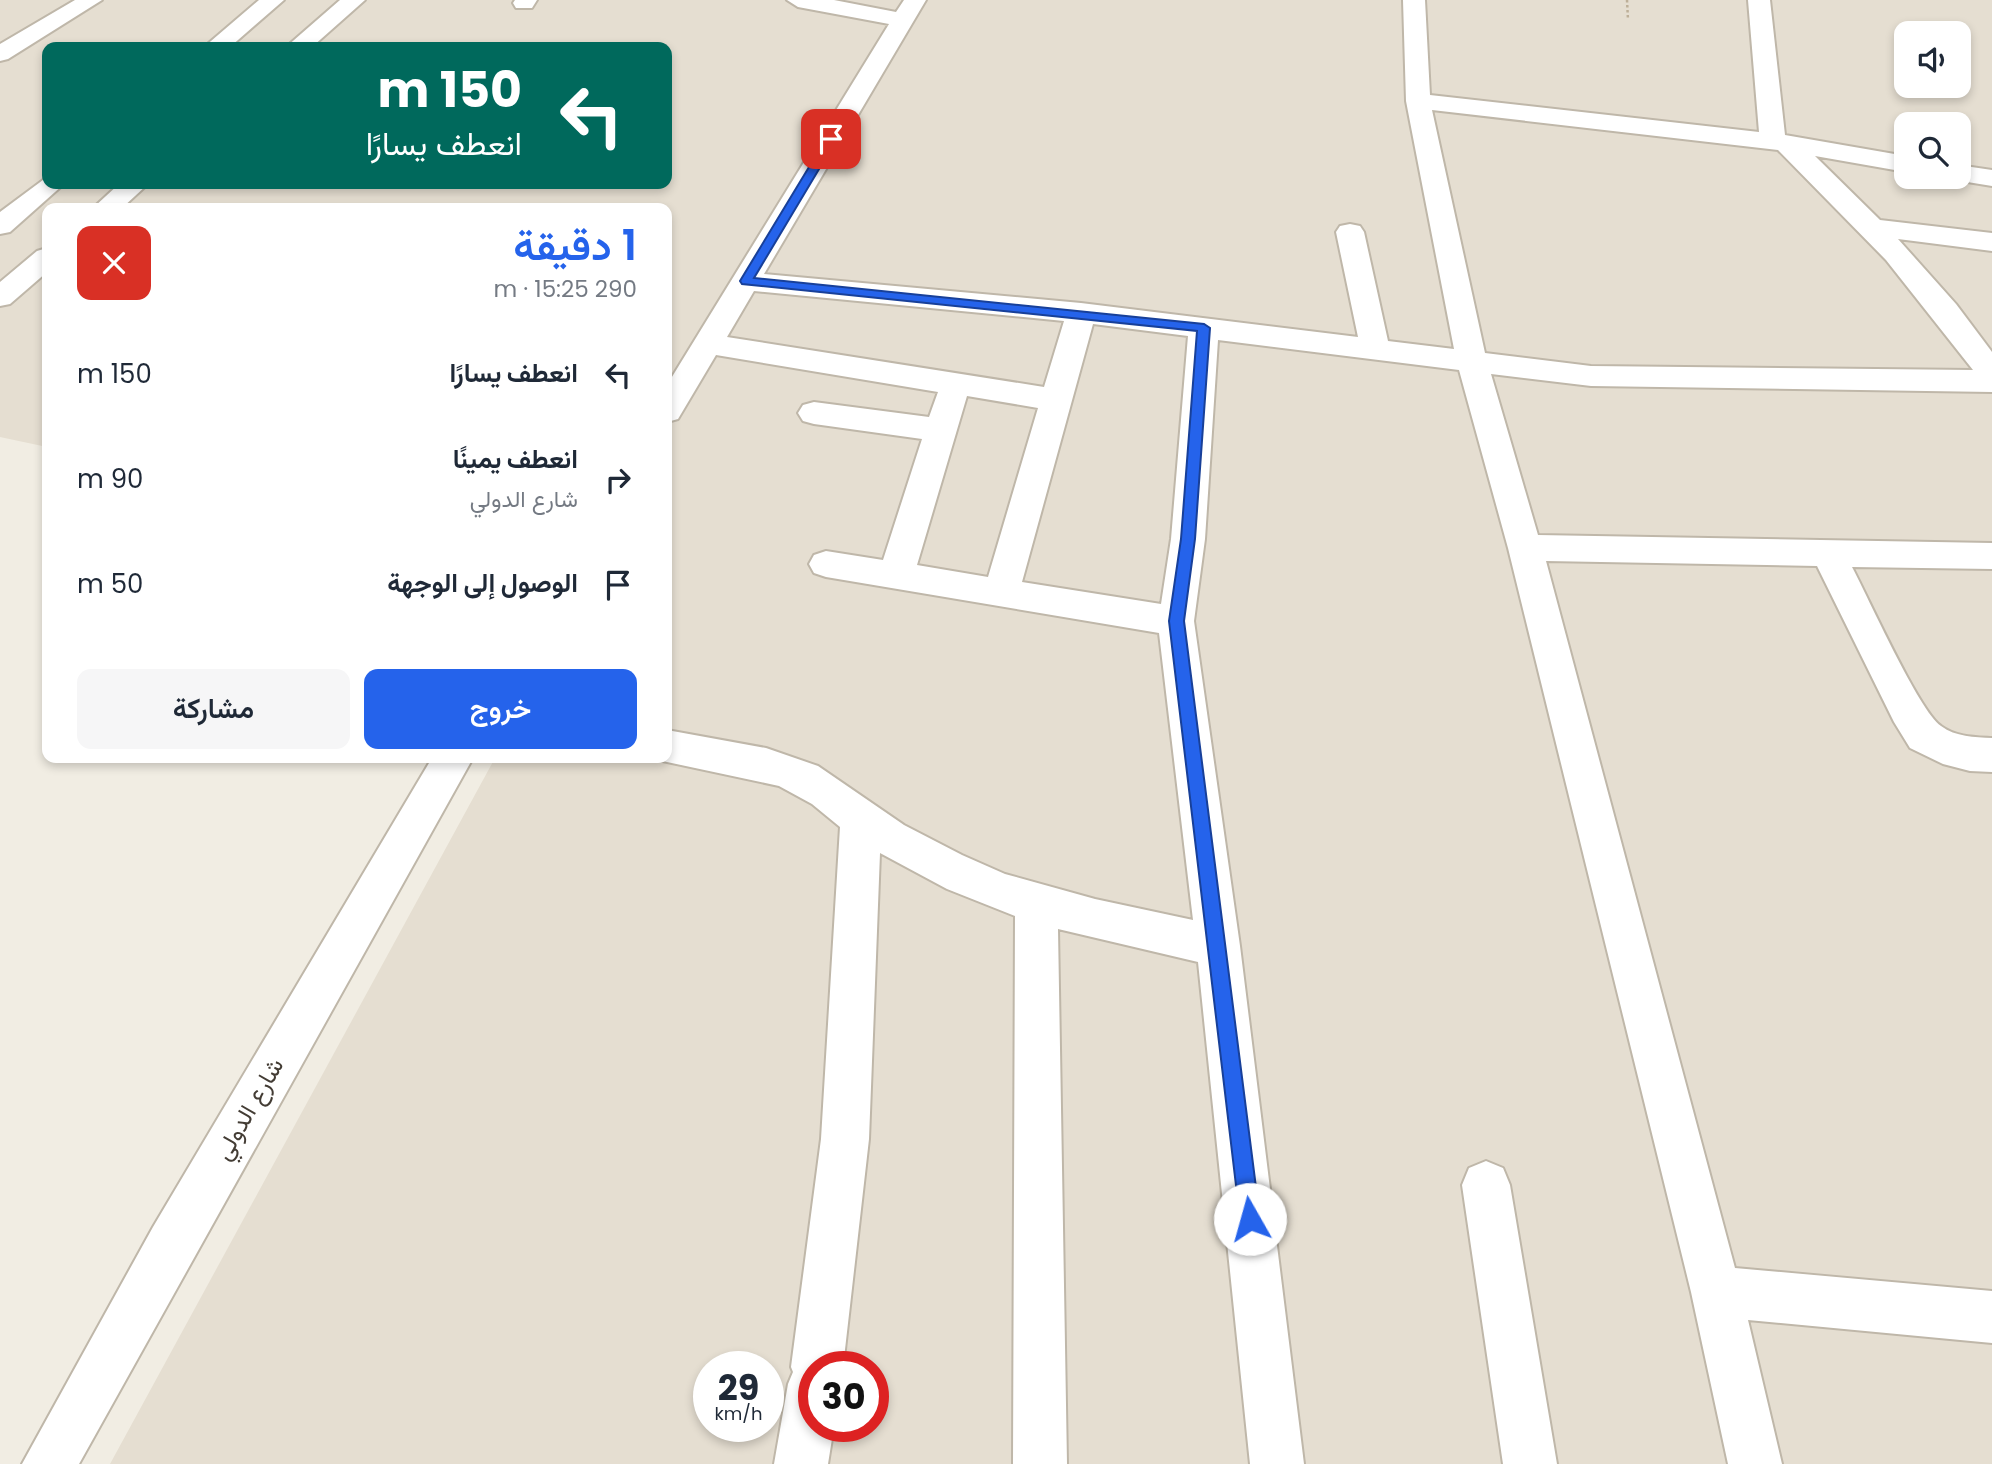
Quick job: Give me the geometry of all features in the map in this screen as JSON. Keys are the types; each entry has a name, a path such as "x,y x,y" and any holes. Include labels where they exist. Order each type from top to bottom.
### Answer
{"street":[{"path":"0,54 91,0"},
{"path":"222,42 273,0"},
{"path":"304,42 354,0"},
{"path":"672,403 908,10 798,0"},
{"path":"1414,0 1418,101 1472,362 1525,548 1716,1292 1755,1464"},
{"path":"1759,0 1780,142 1875,228 1939,300 1992,374"},
{"path":"1418,101 1780,142 1894,162"},
{"path":"1971,175 1992,178"},
{"path":"0,226 45,189"},
{"path":"112,203 129,189"},
{"path":"1875,228 1992,242"},
{"path":"1350,232 1375,348"},
{"path":"0,297 42,261"},
{"path":"746,281 1081,313 1591,376 1992,381"},
{"path":"1001,592 1081,313"},
{"path":"1204,328 1188,539 1176,621 1218,946 1277,1464"},
{"path":"708,344 1056,400"},
{"path":"896,575 956,383"},
{"path":"814,412 941,430"},
{"path":"1525,548 1992,556"},
{"path":"1829,555 1907,711 1924,736 1943,747 1970,754 1992,755"},
{"path":"826,564 1176,621"},
{"path":"672,748 769,767 801,778 821,788 862,820 972,881 1036,905 1218,946"},
{"name":"شارع الدولي","path":"49,1464 185,1221 450,763"},
{"path":"819,1351 845,1139 862,820"},
{"path":"1036,905 1040,1464"},
{"path":"1486,1185 1530,1464"},
{"path":"1716,1292 1992,1317"},
{"path":"801,1464 805,1442"}],"path":[{"path":"1627,0 1628,20"}],"shaded area":[{"path":"0,0 1992,0 1992,1464 110,1464 492,763 672,763 672,203 42,203 42,446 0,437"}],"route":[{"path":"831,139 746,281 1081,313 1204,328 1188,539 1176,621 1250,1219"}]}
